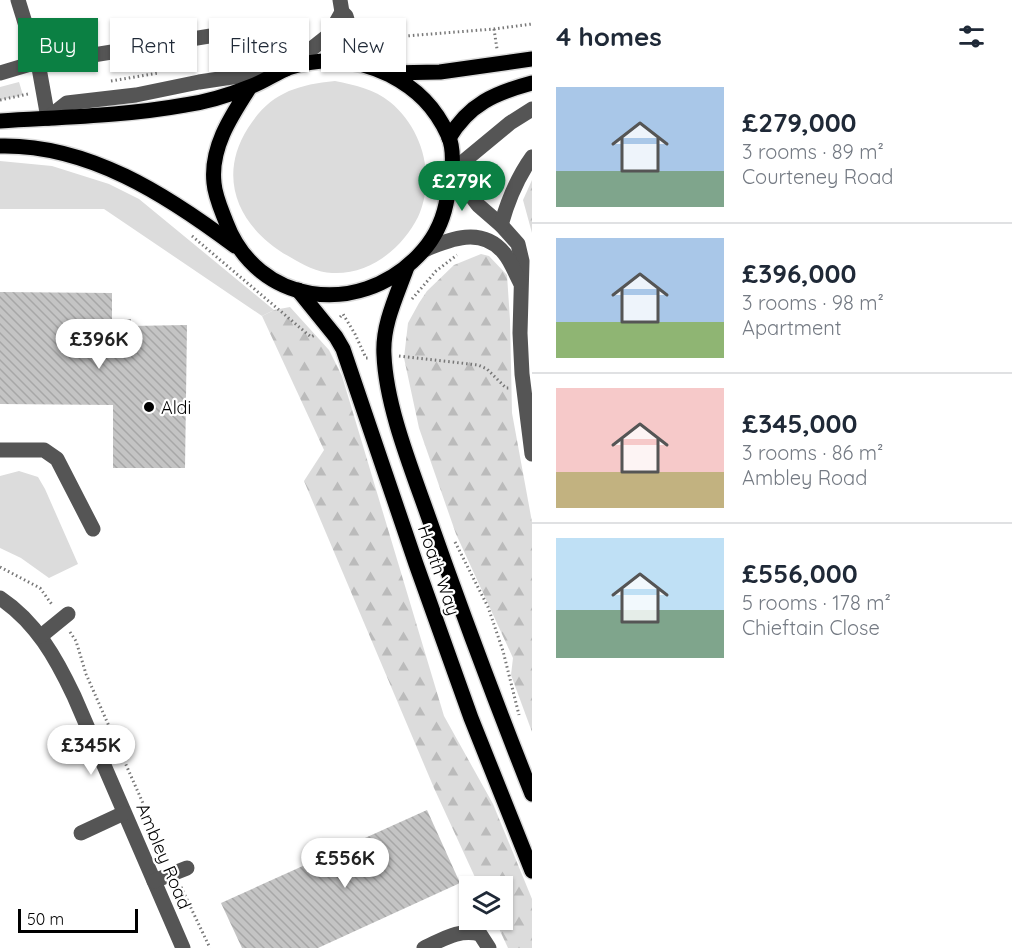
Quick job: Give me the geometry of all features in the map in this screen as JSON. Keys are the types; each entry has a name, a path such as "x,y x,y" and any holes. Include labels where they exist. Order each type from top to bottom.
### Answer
{"main road":[{"path":"385,73 440,72 532,59"},
{"path":"0,122 116,114 187,105 250,87 280,72"},
{"path":"0,146 19,145 58,151 130,178 185,210 237,248 255,268 275,281 298,290 322,294 355,293 383,283 407,267 424,250 444,214 452,171 449,138 442,122 428,102 409,85 385,73"},
{"path":"449,138 461,120 483,101 496,93 532,83"},
{"path":"237,248 218,201 214,182 215,158 225,126 250,87"},
{"name":"Hoath Way","path":"407,267 390,313 384,344 390,399 442,555 532,794"},
{"name":"Hoath Way","path":"298,290 343,349 471,718 532,871"}],"street":[{"path":"18,0 23,18"},
{"path":"309,51 329,35 341,6"},
{"path":"98,53 209,36"},
{"path":"0,73 18,68"},
{"path":"39,72 48,118"},
{"path":"48,118 67,103 136,95 199,82 266,72"},
{"path":"532,109 510,123 452,171 478,205 518,244 522,261 520,333 532,454"},
{"path":"501,225 507,203 520,174 532,157"},
{"path":"424,250 455,237 472,237 495,245 505,254 522,285"},
{"path":"0,450 44,450 57,459 93,529"},
{"name":"Ambley Road","path":"0,598 10,605 40,636 59,665 183,948"},
{"path":"40,636 68,614"},
{"path":"81,833 124,813"},
{"path":"154,881 187,868"},
{"path":"424,948 463,932 480,934 489,948"}],"path":[{"path":"406,36 532,24"},
{"path":"494,29 497,53"},
{"path":"103,82 161,73"},
{"path":"0,100 32,93"},
{"path":"191,235 311,337"},
{"path":"409,306 436,271 456,255 474,250 472,237"},
{"path":"343,314 356,334 366,358 375,357"},
{"path":"398,348 399,363"},
{"path":"398,356 478,365 487,369 506,388 524,386"},
{"path":"454,541 488,607 503,651 522,724"}],"green space":[{"path":"335,81 371,91 390,102 401,113 418,140 426,170 426,186 418,217 394,249 383,258 359,270 327,273 300,262 273,246 258,233 246,218 238,202 234,185 234,166 238,147 248,128 265,106 296,88"},
{"path":"19,82 23,95 0,100 0,87"},
{"path":"0,161 52,166 109,184 139,199 274,310 262,316 104,209 0,209"},
{"path":"532,180 532,233 523,200"},
{"path":"481,254 489,256 507,275 512,413 532,522 532,732 511,675 513,658 456,534 419,428 404,358 408,323 427,291 454,265"},
{"path":"290,307 329,350 342,376 444,716 493,804 532,899 532,948 508,948 500,930 513,930 513,876 474,876 434,788 304,481 324,450 262,316 274,310"},
{"path":"19,471 38,477 78,564 49,578 21,558 0,548 0,476"}],"building":[{"path":"0,292 112,293 112,319 131,319 131,326 187,325 185,468 113,468 113,405 0,404"},
{"path":"427,810 459,881 459,883 318,948 242,948 221,903"}],"place":[{"name":"Aldi","path":"149,407"}]}
